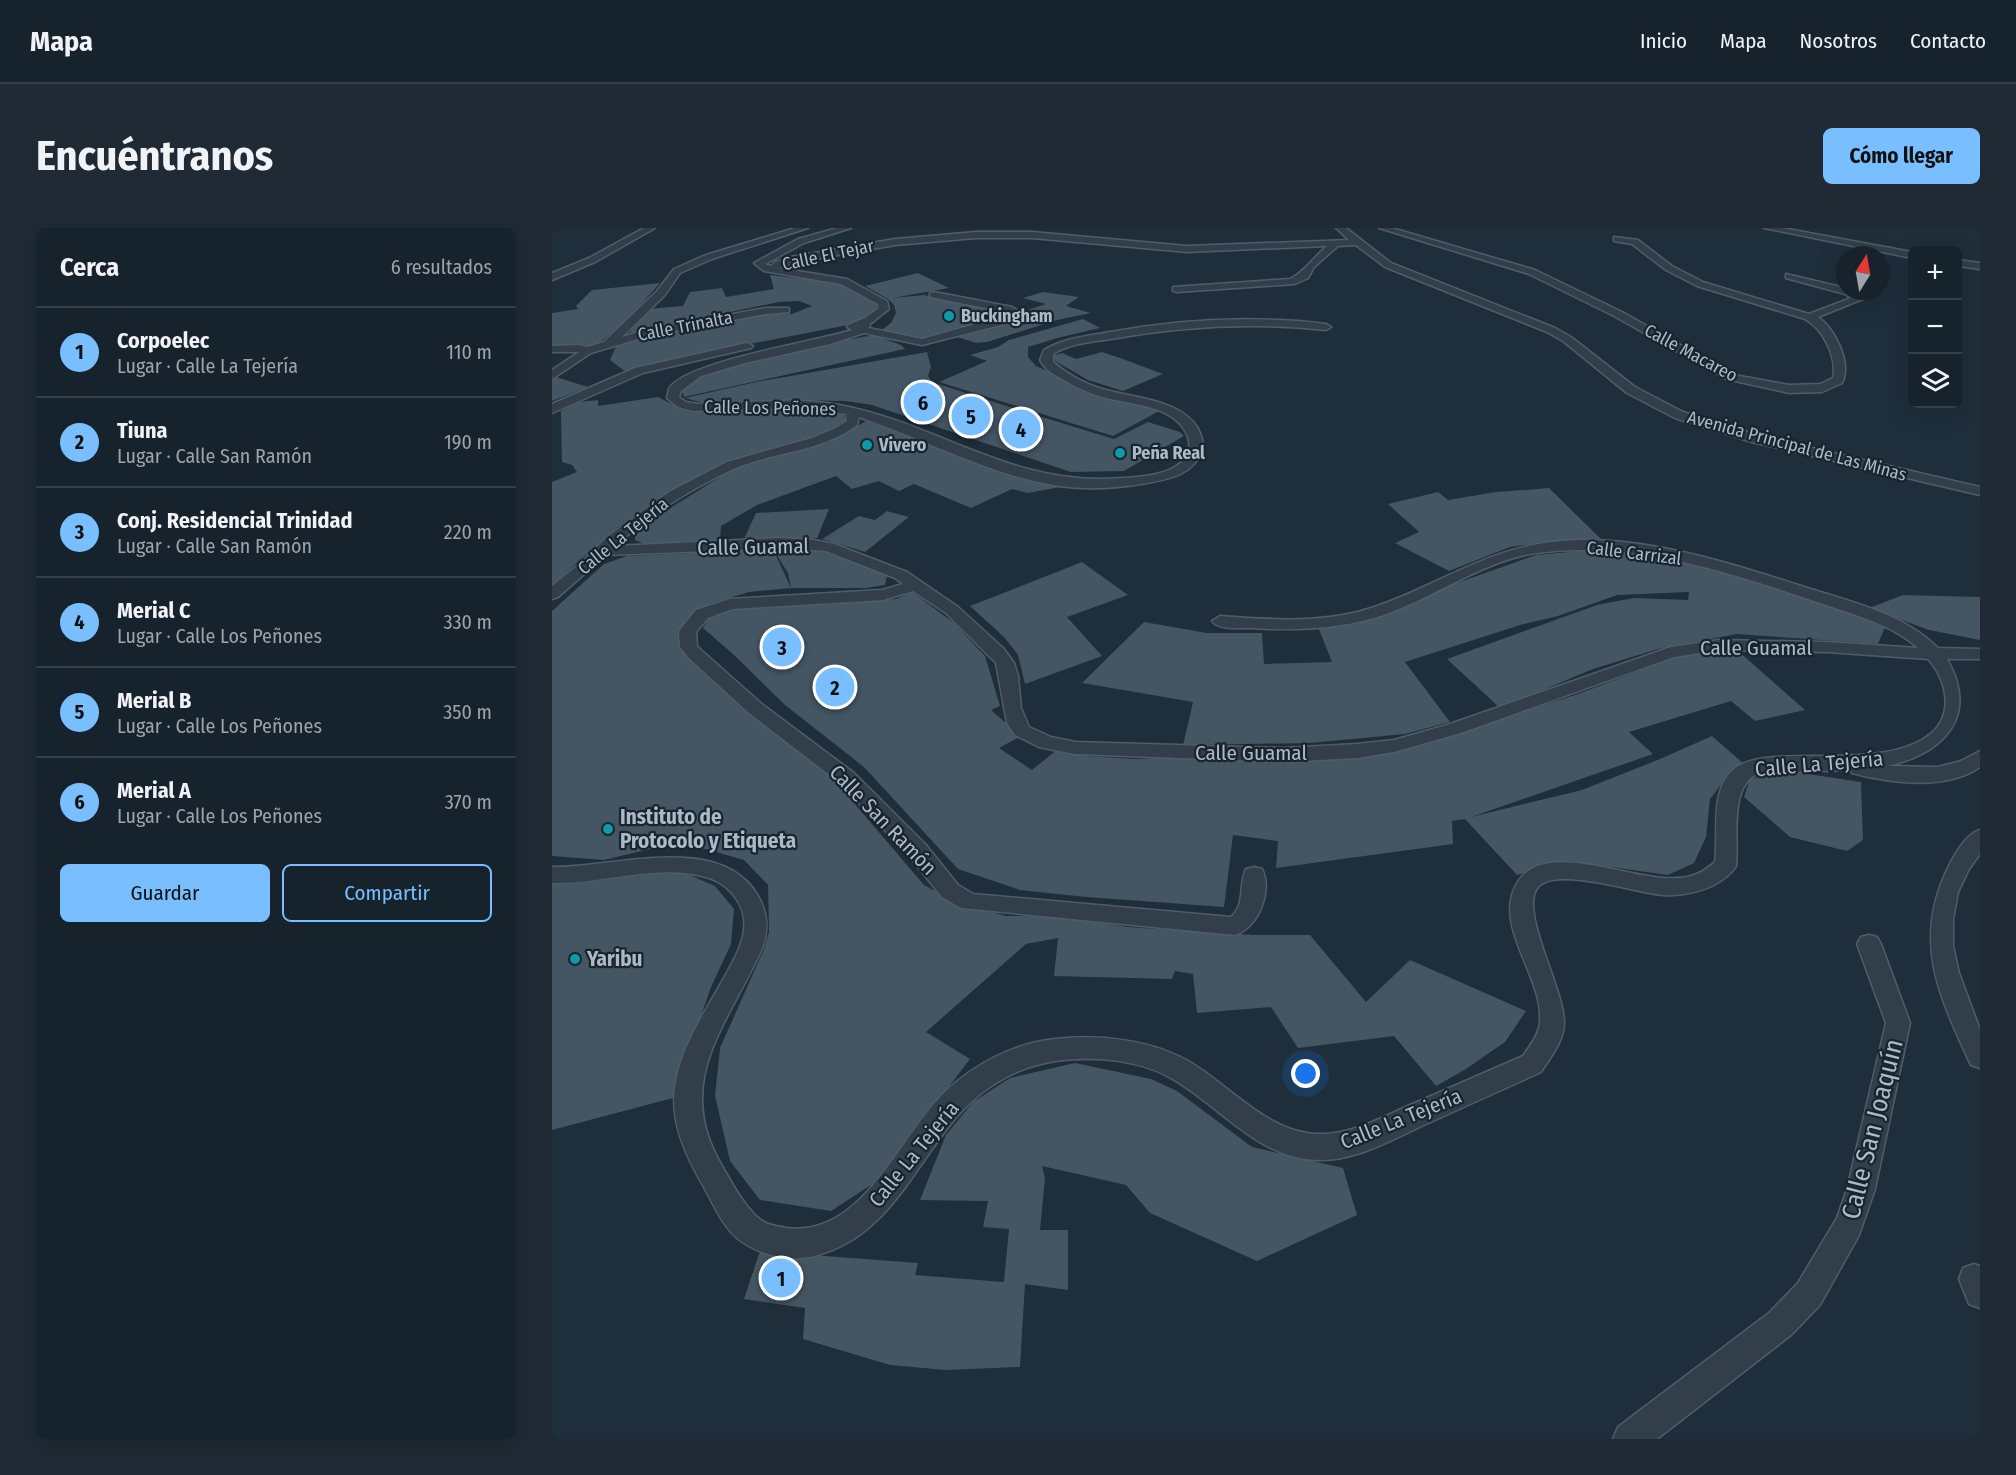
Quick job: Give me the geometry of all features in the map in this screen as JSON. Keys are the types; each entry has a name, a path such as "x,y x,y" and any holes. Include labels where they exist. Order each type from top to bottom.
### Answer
{"street":[{"path":"552,277 598,258 651,228"},
{"path":"608,344 661,293 677,272 710,257 804,228"},
{"path":"773,269 759,263 801,241 848,228"},
{"name":"Avenida Principal de Las Minas","path":"1340,228 1388,265 1551,330 1567,339 1631,390 1651,403 1679,415 1780,445 1980,491"},
{"name":"Calle Macareo","path":"1383,228 1532,272 1618,314 1730,377 1756,384 1807,389 1822,388 1838,380 1841,370 1828,336 1824,328 1809,317"},
{"path":"1768,228 1897,249 1908,253"},
{"name":"Calle El Tejar","path":"773,269 778,264 791,260 867,246 951,236 1032,235 1187,249 1358,242"},
{"path":"1617,239 1635,242 1669,268 1700,284 1809,317 1858,299 1849,292 1789,276"},
{"path":"1177,289 1292,282 1305,276 1310,266 1335,244"},
{"path":"1962,264 1980,266"},
{"name":"Calle El Tejar","path":"773,269 844,281 860,287 884,306 876,318 864,327"},
{"path":"771,342 864,327 922,342 1008,321 1014,316 1013,312 1008,309 934,295"},
{"name":"Calle Trinalta","path":"587,351 657,331 766,311 785,310"},
{"name":"Calle Los Peñones","path":"864,327 830,341 761,354 706,372 680,384 673,393 677,402 701,408 793,405 824,406 852,411 1050,481 1081,484 1158,477 1183,468 1190,461 1197,447 1196,440 1182,417 1165,408 1095,390 1076,381 1048,364 1046,360 1048,352 1080,341 1186,325 1252,321 1326,327"},
{"path":"552,409 639,370 759,344"},
{"path":"552,349 579,348 587,351"},
{"path":"552,375 587,351"},
{"name":"Calle La Tejería","path":"552,594 588,565 626,529 674,495 732,465 831,436 853,422 852,411"},
{"name":"Calle Guamal","path":"601,551 780,543 814,545 829,547 901,575 952,610 976,630 1005,663 1009,675 1012,708 1016,723 1022,731 1046,742 1075,748 1284,755 1357,751 1394,746 1427,738 1634,663 1687,649 1719,645 1980,654"},
{"name":"Calle Carrizal","path":"1220,621 1249,624 1294,623 1355,617 1390,607 1454,577 1520,553 1549,548 1608,547 1654,553 1705,564 1852,609 1888,621 1910,632 1934,654"},
{"name":"Calle San Ramón","path":"915,585 884,595 747,602 714,608 692,623 687,631 690,647 756,709 847,777 918,851 950,891 969,902 1235,926 1245,920 1250,912 1254,875"},
{"name":"Calle La Tejería","path":"552,875 574,877 658,865 688,866 714,871 734,882 747,895 755,911 756,931 746,958 698,1054 688,1086 687,1115 700,1156 745,1226 768,1240 797,1244 829,1239 862,1218 889,1190 936,1121 953,1102 977,1082 999,1068 1052,1050 1127,1053 1176,1067 1245,1116 1280,1137 1306,1146 1334,1146 1358,1141 1532,1064 1545,1045 1552,1025 1550,1003 1521,916 1523,891 1534,877 1554,870 1582,871 1637,884 1686,886 1711,877 1725,866 1729,850 1728,801 1731,788 1738,776 1749,768 1803,762 1840,764 1880,760 1932,745 1945,734 1952,723 1954,696 1947,672 1934,654"},
{"path":"1840,764 1888,774 1928,774 1972,765 1980,758"},
{"path":"1980,838 1966,854 1948,888 1941,929 1946,976 1956,1006 1980,1057"},
{"name":"Calle San Joaquín","path":"1630,1439 1780,1324 1809,1294 1849,1226 1861,1189 1898,1023 1869,944"}],"building":[{"name":"Buckingham","path":"918,273 949,288 892,298 924,295 1003,310 1004,320 923,339 882,330 891,323 896,313 894,305 865,286"},
{"path":"770,275 848,284 878,304 875,312 853,324 653,363 626,372 610,360 618,342 768,312 792,314 812,306 799,301 779,302 629,333 648,309 683,306 690,292 722,288 726,297 774,289"},
{"path":"660,283 623,325 596,345 552,346 552,313 578,309 576,306 592,290"},
{"path":"1043,292 1079,297 1066,306 1091,313 1057,320 987,342 976,343 954,336 1001,325 1035,313 1028,310 1046,304 1023,298"},
{"path":"1083,319 1100,328 1028,347 1028,357 1036,366 1088,390 1161,410 1113,436 939,382 987,361 970,355 998,347 1009,340"},
{"path":"874,335 901,345 905,349 684,397 681,389 694,377 778,352"},
{"path":"927,352 931,367 928,376 932,382 1114,439 1148,422 1180,432 1184,436 1124,471 1071,472 872,405 846,401 777,400 707,404 685,398 756,382"},
{"path":"1102,352 1163,374 1123,391 1088,380 1048,357 1062,353 1076,359"},
{"path":"556,377 588,387 552,401 552,379"},
{"path":"658,397 686,411 829,410 843,414 847,421 830,432 802,443 748,455 704,474 618,527 552,585 552,482 577,472 572,465 562,462 561,411 579,402 598,400 598,406"},
{"path":"866,421 1060,487 1028,493 1012,489 971,508 914,484 899,491 879,481 852,489 836,476 757,505 721,526 720,541 647,545 635,540 634,533 646,523 738,466 828,443"},
{"path":"1549,488 1602,540 1555,541 1510,547 1449,571 1395,543 1419,532 1388,504 1438,492 1448,500 1496,492"},
{"path":"829,509 817,538 744,539 756,513"},
{"path":"887,511 909,517 865,552 822,539 859,516 875,520"},
{"path":"773,549 822,551 887,575 885,585 866,588 791,588 788,573"},
{"path":"773,549 791,588 749,592 699,609 678,634 683,649 830,775 924,885 954,901 1006,916 1059,916 1128,927 1253,935 1310,935 1366,1002 1410,960 1526,1011 1505,1042 1436,1086 1394,1036 1298,1048 1271,1007 1197,1013 1193,974 1175,971 1172,979 1054,976 1058,938 1026,944 926,1032 970,1059 877,1181 831,1211 760,1200 730,1161 715,1096 720,1048 764,949 769,932 768,885 744,860 695,846 654,848 604,860 552,856 552,611 604,564 627,556"},
{"path":"1591,550 1646,554 1695,565 1767,585 1886,625 1878,644 1737,634 1658,649 1593,669 1500,708 1447,659 1597,605 1634,598 1688,600 1689,592 1617,595 1558,616 1520,625 1405,662 1450,722 1405,734 1310,743 1183,745 1193,702 1082,683 1144,622 1207,633 1262,633 1264,664 1332,662 1318,627 1365,621 1454,584 1536,555"},
{"path":"1082,562 1128,595 1067,617 1102,656 1025,684 1018,655 1005,638 970,606"},
{"path":"912,592 954,623 985,656 1000,706 991,710 1021,736 999,748 1032,770 1058,749 1086,756 1136,759 1181,757 1277,761 1341,760 1407,749 1578,694 1679,656 1737,650 1805,710 1755,721 1731,701 1629,732 1653,754 1471,817 1582,790 1712,736 1745,765 1727,777 1710,799 1706,837 1694,863 1668,875 1567,861 1517,875 1465,819 1452,821 1453,844 1276,868 1278,841 1233,835 1224,907 1020,890 958,869 864,767 785,705 703,628 710,617 733,607 896,599"},
{"path":"1903,595 1980,597 1980,640 1929,630 1869,608"},
{"path":"1788,771 1861,782 1863,840 1847,851 1790,837 1744,797 1750,779"},
{"path":"678,870 715,886 734,909 731,944 711,987 673,1098 552,1130 552,881 579,883"},
{"path":"1075,1063 1151,1079 1177,1091 1252,1147 1343,1168 1357,1215 1257,1261 1150,1213 1126,1185 1042,1166 1045,1178 1040,1230 1068,1230 1068,1290 1025,1284 1020,1367 946,1370 890,1365 803,1339 805,1308 744,1299 760,1251 918,1263 915,1275 1004,1282 1009,1229 983,1227 988,1201 920,1200 946,1135 973,1102 1010,1078"}],"place":[{"name":"Buckingham","path":"949,316"},
{"name":"Merial A","path":"923,402"},
{"name":"Merial B","path":"971,416"},
{"name":"Merial C","path":"1021,429"},
{"name":"Vivero","path":"867,445"},
{"name":"Peña Real","path":"1120,453"},
{"name":"Conj. Residencial Trinidad","path":"782,647"},
{"name":"Tiuna","path":"835,687"},
{"name":"Instituto de Protocolo y Etiqueta","path":"608,829"},
{"name":"Yaribu","path":"575,959"},
{"name":"Corpoelec","path":"781,1278"}]}
